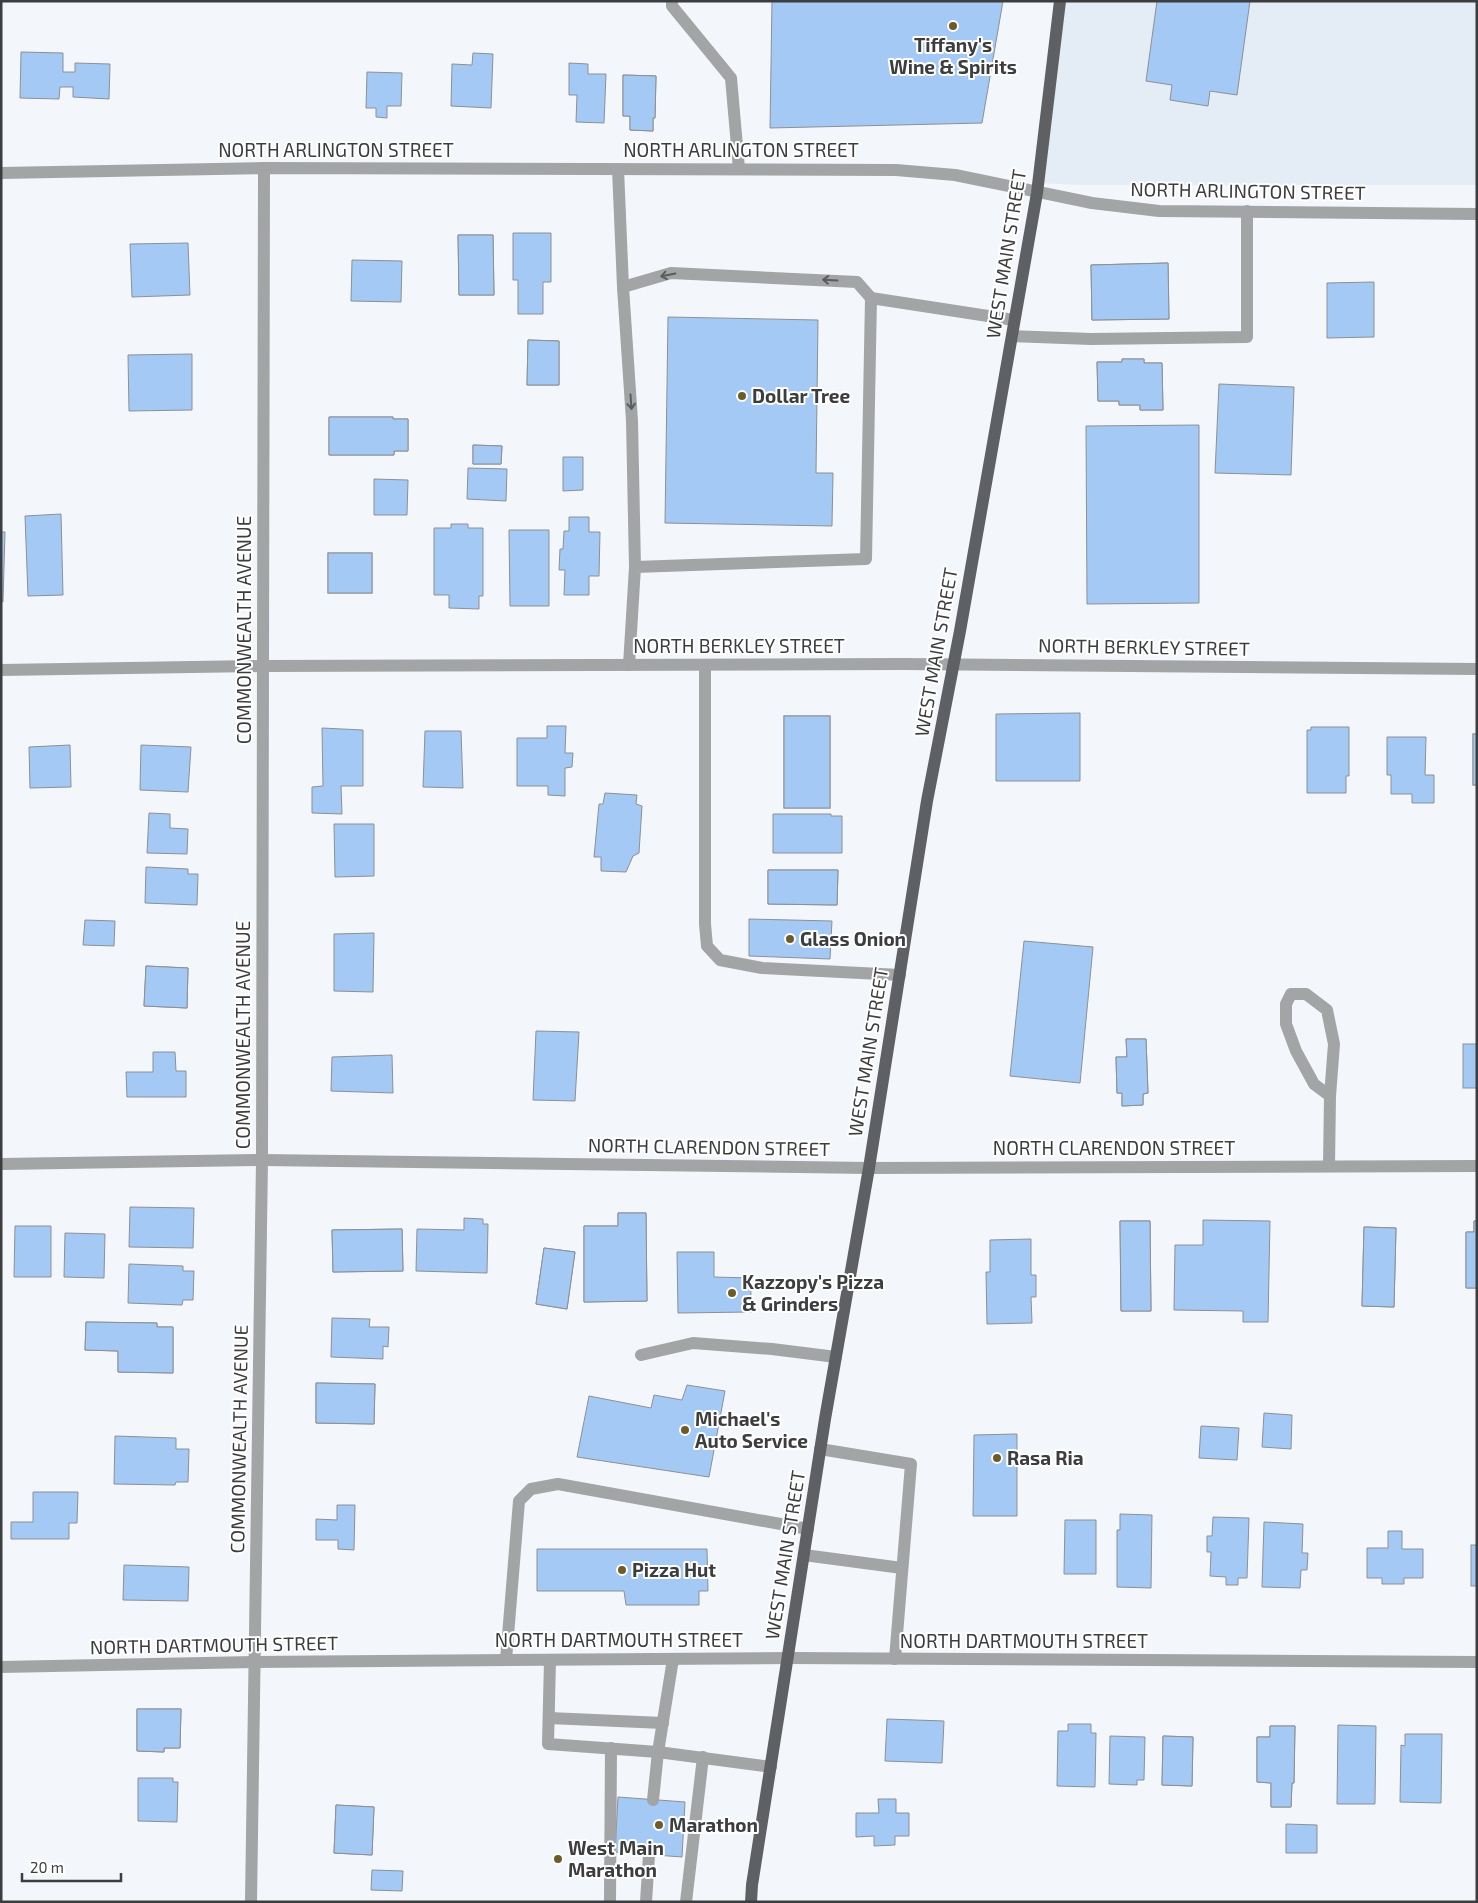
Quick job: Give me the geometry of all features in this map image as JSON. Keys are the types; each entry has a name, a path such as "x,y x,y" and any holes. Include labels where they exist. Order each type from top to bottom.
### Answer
{"main road":[{"name":"WEST MAIN STREET","path":"750,1902 820,1449 869,1168 927,802 954,664 1037,193 1060,1"}],"street":[{"path":"672,1 672,6 731,78 739,169"},
{"name":"NORTH ARLINGTON STREET","path":"1,173 264,168 896,170 955,174 1037,193 1092,203 1159,211 1477,214"},
{"name":"COMMONWEALTH AVENUE","path":"251,1902 262,1160 264,168"},
{"path":"618,169 623,287 632,421 635,567 629,665"},
{"path":"1012,336 1091,339 1248,337 1248,211"},
{"path":"623,287 671,273 858,282 871,298 866,559 635,567"},
{"path":"871,298 1014,320"},
{"name":"NORTH BERKLEY STREET","path":"1,670 263,666 954,664 1477,669"},
{"path":"704,665 704,924 707,946 720,960 762,968 900,975"},
{"path":"1329,1166 1330,1096 1334,1044 1327,1010 1306,994 1291,994 1286,1004 1286,1024 1296,1051 1314,1084 1330,1096"},
{"name":"NORTH CLARENDON STREET","path":"1,1164 262,1160 869,1168 1477,1166"},
{"path":"641,1355 693,1343 772,1349 836,1357"},
{"path":"820,1449 911,1464 895,1659"},
{"path":"506,1660 519,1501 531,1489 558,1484 808,1529"},
{"path":"804,1555 902,1568"},
{"name":"NORTH DARTMOUTH STREET","path":"1,1667 255,1662 788,1658 1477,1662"},
{"path":"653,1800 658,1752 673,1659"},
{"path":"550,1660 548,1744 658,1752 771,1767"},
{"path":"549,1718 663,1723"},
{"path":"610,1902 611,1748"},
{"path":"686,1902 704,1757"},
{"path":"646,1902 649,1855"}],"shaded area":[{"path":"1060,1 1477,1 1477,185 1080,185 1038,183"}],"building":[{"path":"772,1 1003,1 982,123 770,128"},
{"path":"1157,1 1250,1 1237,95 1210,91 1208,106 1170,100 1172,85 1146,81"},
{"path":"21,52 63,53 63,72 75,72 75,63 110,64 109,99 73,97 73,87 60,87 59,99 20,98"},
{"path":"473,53 493,54 491,108 451,106 452,64 472,65"},
{"path":"569,63 588,64 588,74 606,74 604,123 576,122 577,95 569,95"},
{"path":"367,72 402,73 401,106 387,106 387,118 376,117 376,108 366,108"},
{"path":"623,75 656,76 653,131 630,130 630,116 623,116"},
{"path":"623,75 656,76 653,131 630,130 630,116 623,116"},
{"path":"513,233 551,233 551,282 543,282 543,314 518,314 518,280 513,280"},
{"path":"458,235 493,235 494,295 459,295"},
{"path":"458,235 493,235 494,295 459,295"},
{"path":"188,243 190,295 132,297 130,244"},
{"path":"352,260 402,261 401,302 351,301"},
{"path":"1168,263 1169,319 1092,320 1091,265"},
{"path":"1168,263 1169,319 1092,320 1091,265"},
{"path":"1374,282 1374,337 1327,338 1327,283"},
{"name":"Dollar Tree","path":"668,317 818,320 816,473 833,473 832,526 665,523"},
{"path":"528,340 559,341 559,385 527,385"},
{"path":"528,340 559,341 559,385 527,385"},
{"path":"192,354 192,410 129,411 128,355"},
{"path":"1122,359 1144,359 1144,363 1162,363 1163,410 1140,410 1140,405 1119,405 1119,401 1098,401 1097,362 1122,362"},
{"path":"1122,359 1144,359 1144,363 1162,363 1163,410 1140,410 1140,405 1119,405 1119,401 1098,401 1097,362 1122,362"},
{"path":"1219,384 1294,387 1291,475 1215,473"},
{"path":"329,417 393,417 393,419 408,419 408,451 394,451 394,455 329,455"},
{"path":"329,417 393,417 393,419 408,419 408,451 394,451 394,455 329,455"},
{"path":"1199,425 1199,603 1087,604 1086,426"},
{"path":"473,445 502,446 501,464 473,464"},
{"path":"473,445 502,446 501,464 473,464"},
{"path":"563,457 583,457 583,490 563,491"},
{"path":"468,468 507,469 506,501 467,499"},
{"path":"374,479 408,480 407,515 374,515"},
{"path":"61,514 63,595 28,596 25,516"},
{"path":"569,517 589,517 589,532 600,532 599,576 589,576 589,595 564,595 565,570 559,570 560,549 563,549 564,531 569,531"},
{"path":"451,524 468,524 468,528 483,528 483,596 479,596 479,609 449,608 449,595 434,595 434,528 451,528"},
{"path":"509,530 549,530 549,606 510,606"},
{"path":"1,532 5,532 3,602 1,601"},
{"path":"328,553 372,553 372,593 328,593"},
{"path":"328,553 372,553 372,593 328,593"},
{"path":"1080,713 1080,781 996,781 996,714"},
{"path":"784,716 830,716 830,808 784,808"},
{"path":"784,716 830,716 830,808 784,808"},
{"path":"547,726 566,726 565,753 573,753 572,767 565,768 565,796 548,795 548,786 517,786 517,738 547,738"},
{"path":"1311,727 1349,727 1349,776 1346,776 1346,793 1307,793 1307,730 1311,730"},
{"path":"322,728 363,730 363,786 341,786 342,814 312,813 312,787 323,786"},
{"path":"425,731 461,731 463,788 423,787"},
{"path":"1473,734 1477,734 1477,785 1473,785"},
{"path":"1473,734 1477,734 1477,785 1473,785"},
{"path":"1387,737 1426,737 1425,775 1434,775 1434,803 1412,803 1412,794 1391,794 1391,775 1387,775"},
{"path":"70,745 71,787 30,788 29,747"},
{"path":"141,745 191,747 188,792 140,790"},
{"path":"605,793 637,795 636,804 642,806 639,853 633,856 626,872 601,871 601,857 594,857 599,804 603,804"},
{"path":"149,813 170,814 170,828 188,829 187,854 147,853"},
{"path":"773,814 831,814 831,816 842,816 842,853 773,853"},
{"path":"334,824 374,824 374,876 335,877"},
{"path":"146,867 188,869 188,874 198,874 197,905 145,903"},
{"path":"768,870 838,870 837,905 768,904"},
{"path":"768,870 838,870 837,905 768,904"},
{"name":"Glass Onion","path":"749,919 832,921 830,959 749,956"},
{"path":"85,920 115,921 114,946 83,945"},
{"path":"374,933 373,992 334,991 334,934"},
{"path":"1024,941 1093,947 1080,1083 1010,1076"},
{"path":"146,966 188,968 187,1008 144,1006"},
{"path":"146,966 188,968 187,1008 144,1006"},
{"path":"536,1031 579,1032 575,1101 533,1100"},
{"path":"1126,1039 1146,1039 1148,1093 1143,1094 1143,1105 1122,1106 1122,1093 1117,1093 1116,1057 1127,1057"},
{"path":"1126,1039 1146,1039 1148,1093 1143,1094 1143,1105 1122,1106 1122,1093 1117,1093 1116,1057 1127,1057"},
{"path":"1463,1044 1477,1044 1477,1088 1463,1088"},
{"path":"153,1052 175,1052 176,1071 186,1071 186,1097 127,1097 126,1072 153,1072"},
{"path":"392,1055 393,1093 331,1091 332,1057"},
{"path":"130,1207 194,1208 193,1248 129,1247"},
{"path":"618,1213 646,1213 647,1301 584,1302 584,1226 618,1226"},
{"path":"618,1213 646,1213 647,1301 584,1302 584,1226 618,1226"},
{"path":"464,1218 483,1219 483,1224 488,1224 487,1273 416,1271 417,1229 464,1230"},
{"path":"1203,1220 1270,1221 1268,1322 1243,1322 1243,1311 1174,1310 1175,1245 1203,1245"},
{"path":"1120,1221 1150,1221 1151,1311 1121,1311"},
{"path":"1120,1221 1150,1221 1151,1311 1121,1311"},
{"path":"1474,1221 1477,1221 1477,1288 1466,1288 1466,1232 1474,1232"},
{"path":"1474,1221 1477,1221 1477,1288 1466,1288 1466,1232 1474,1232"},
{"path":"15,1226 51,1226 51,1277 14,1277"},
{"path":"1364,1227 1396,1228 1394,1307 1362,1306"},
{"path":"1364,1227 1396,1228 1394,1307 1362,1306"},
{"path":"402,1229 403,1271 333,1272 332,1230"},
{"path":"402,1229 403,1271 333,1272 332,1230"},
{"path":"65,1233 105,1234 104,1278 64,1277"},
{"path":"1031,1239 1031,1275 1036,1275 1036,1297 1031,1297 1032,1323 987,1324 986,1272 990,1272 990,1240"},
{"path":"544,1248 575,1252 567,1309 536,1304"},
{"path":"544,1248 575,1252 567,1309 536,1304"},
{"path":"677,1252 714,1252 714,1277 750,1278 752,1312 678,1313"},
{"path":"129,1264 183,1266 183,1271 194,1271 193,1300 183,1300 182,1305 128,1303"},
{"path":"332,1318 370,1319 369,1327 389,1327 388,1347 383,1346 383,1359 331,1357"},
{"path":"86,1322 157,1323 157,1327 173,1327 173,1373 118,1372 118,1351 85,1350"},
{"path":"86,1322 157,1323 157,1327 173,1327 173,1373 118,1372 118,1351 85,1350"},
{"path":"316,1383 375,1384 374,1424 316,1423"},
{"path":"316,1383 375,1384 374,1424 316,1423"},
{"path":"687,1385 725,1391 709,1477 577,1457 589,1396 651,1408 654,1395 682,1400"},
{"path":"1264,1413 1292,1415 1291,1449 1262,1447"},
{"path":"1201,1426 1239,1428 1237,1460 1199,1458"},
{"path":"1017,1434 1017,1516 973,1516 974,1435"},
{"path":"115,1436 176,1438 176,1449 189,1449 188,1482 176,1482 175,1485 114,1484"},
{"path":"33,1492 78,1492 77,1523 69,1523 69,1539 11,1539 11,1522 33,1522"},
{"path":"337,1505 355,1505 354,1550 338,1549 338,1540 316,1540 316,1519 337,1520"},
{"path":"1120,1514 1152,1515 1151,1588 1117,1587 1117,1530 1120,1530"},
{"path":"1213,1517 1249,1518 1247,1578 1238,1578 1238,1585 1226,1585 1226,1577 1210,1576 1211,1552 1207,1552 1207,1536 1212,1536"},
{"path":"1065,1520 1096,1520 1096,1574 1064,1574"},
{"path":"1264,1522 1303,1524 1302,1553 1308,1553 1307,1570 1301,1570 1300,1588 1262,1587"},
{"path":"1388,1531 1402,1531 1402,1549 1423,1549 1423,1578 1404,1578 1404,1584 1382,1584 1382,1578 1367,1578 1367,1548 1388,1548"},
{"path":"1471,1545 1477,1545 1477,1586 1471,1586"},
{"name":"Pizza Hut","path":"537,1549 707,1549 708,1591 699,1591 699,1605 626,1605 624,1591 537,1591"},
{"path":"124,1565 189,1567 188,1601 123,1600"},
{"path":"137,1709 181,1709 180,1748 164,1748 164,1752 137,1751"},
{"path":"137,1709 181,1709 180,1748 164,1748 164,1752 137,1751"},
{"path":"887,1719 944,1721 942,1763 885,1761"},
{"path":"1068,1724 1091,1724 1091,1733 1096,1733 1095,1787 1057,1786 1058,1731 1068,1731"},
{"path":"1338,1725 1376,1726 1375,1804 1337,1804"},
{"path":"1270,1726 1295,1726 1294,1783 1292,1783 1291,1807 1271,1807 1271,1783 1257,1782 1257,1737 1270,1737"},
{"path":"1270,1726 1295,1726 1294,1783 1292,1783 1291,1807 1271,1807 1271,1783 1257,1782 1257,1737 1270,1737"},
{"path":"1405,1734 1442,1734 1441,1803 1400,1802 1401,1745 1405,1746"},
{"path":"1110,1736 1145,1737 1144,1780 1137,1780 1137,1785 1109,1784"},
{"path":"1163,1736 1193,1737 1192,1786 1162,1785"},
{"path":"1163,1736 1193,1737 1192,1786 1162,1785"},
{"path":"138,1778 173,1778 173,1782 178,1782 177,1822 138,1821"},
{"path":"618,1797 685,1802 682,1857 615,1852"},
{"path":"878,1799 896,1799 896,1813 909,1813 909,1836 895,1836 895,1845 874,1846 874,1836 856,1837 856,1813 879,1813"},
{"path":"336,1805 374,1807 372,1855 334,1853"},
{"path":"336,1805 374,1807 372,1855 334,1853"},
{"path":"1286,1824 1317,1825 1317,1853 1286,1853"},
{"path":"372,1870 403,1871 402,1891 371,1890"}],"place":[{"name":"Tiffany's Wine & Spirits","path":"953,26"},
{"name":"Dollar Tree","path":"742,396"},
{"name":"Glass Onion","path":"790,939"},
{"name":"Kazzopy's Pizza & Grinders","path":"732,1293"},
{"name":"Michael's Auto Service","path":"685,1430"},
{"name":"Rasa Ria","path":"997,1458"},
{"name":"Pizza Hut","path":"622,1570"},
{"name":"Marathon","path":"659,1825"},
{"name":"West Main Marathon","path":"558,1859"}]}
